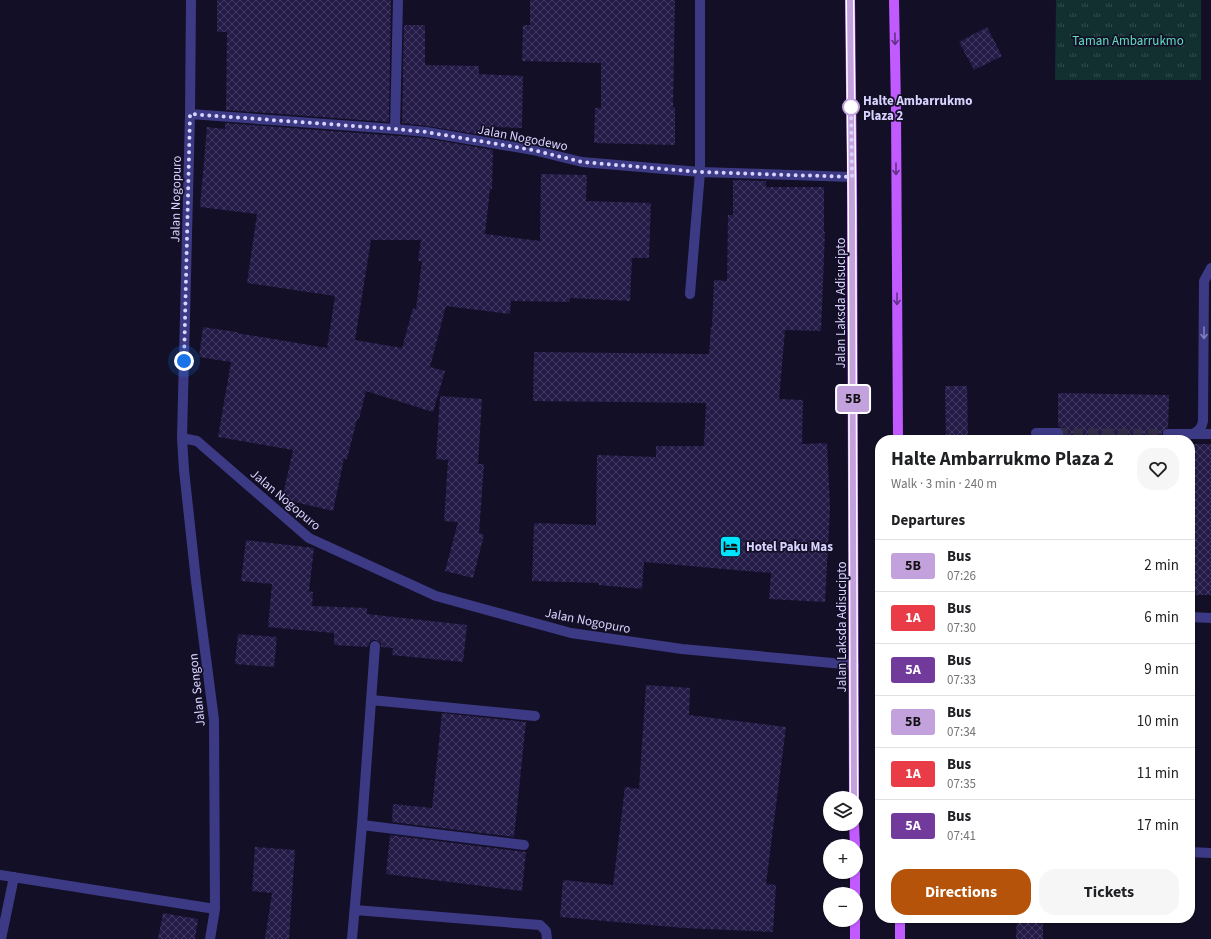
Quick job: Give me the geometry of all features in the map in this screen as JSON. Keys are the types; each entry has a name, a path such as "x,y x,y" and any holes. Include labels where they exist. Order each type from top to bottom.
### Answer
{"main road":[{"name":"Jalan Laksda Adisucipto","path":"850,0 854,791"},
{"path":"894,0 898,435"},
{"path":"900,923 900,939"},
{"path":"855,927 855,939"}],"street":[{"name":"Jalan Nogopuro","path":"191,0 190,114 182,438 197,441 309,538 436,596 571,633 682,649 854,665"},
{"path":"395,129 398,0"},
{"path":"690,294 700,172 700,0"},
{"name":"Jalan Nogodewo","path":"190,114 426,132 533,150 582,162 700,172 852,177"},
{"path":"1193,434 1198,432 1204,422 1204,281 1211,268"},
{"path":"1036,433 1058,433"},
{"path":"1168,434 1211,434"},
{"name":"Jalan Sengon","path":"182,438 196,581 214,720 215,909 210,939"},
{"path":"1195,617 1211,618"},
{"path":"352,939 375,646"},
{"path":"371,700 536,716"},
{"path":"362,825 524,845"},
{"path":"1195,852 1211,853"},
{"path":"0,875 215,909"},
{"path":"1,939 14,877"},
{"path":"355,910 540,925 546,930 547,939"}],"green space":[{"name":"Taman Ambarrukmo","path":"1056,0 1201,0 1201,80 1055,80"}],"building":[{"path":"217,0 391,0 389,122 226,110 227,32 217,32"},
{"path":"530,0 675,0 673,107 675,107 675,145 594,143 595,108 601,108 601,63 522,61 523,25 530,25"},
{"path":"404,25 425,25 425,65 479,66 479,74 523,76 522,128 494,127 494,137 402,123"},
{"path":"987,27 1002,56 974,70 959,42"},
{"path":"225,123 425,138 493,150 492,189 490,189 485,234 540,241 541,174 587,175 586,201 651,203 649,258 632,258 630,301 570,298 570,302 511,301 510,314 446,306 430,367 445,371 433,412 366,391 347,459 344,459 333,511 282,499 293,450 218,437 231,362 199,357 203,327 327,348 335,296 247,283 257,214 200,207 207,127 225,129","holes":["371,240 421,240 418,261 422,261 416,309 413,308 402,348 355,340"]},
{"path":"733,180 766,181 766,187 824,187 825,232 821,331 785,330 779,399 803,400 802,444 827,443 830,508 825,602 769,599 771,573 644,562 642,589 599,585 599,583 532,581 534,523 596,525 597,455 656,457 656,446 704,446 706,403 533,401 534,352 709,354 711,327 712,328 714,280 727,281 728,215 733,215"},
{"path":"945,386 967,386 968,435 946,435"},
{"path":"1058,393 1169,395 1168,428 1164,429 1162,435 1064,435 1062,428 1058,426"},
{"path":"440,396 482,399 478,464 484,464 479,533 484,535 473,578 445,571 458,522 444,521 448,460 436,459"},
{"path":"1195,444 1211,444 1211,595 1195,595"},
{"path":"246,540 314,548 309,591 313,592 312,606 367,608 367,614 467,625 463,662 392,655 393,648 381,647 381,643 376,640 370,642 368,647 334,645 334,633 268,627 272,584 241,581"},
{"path":"238,634 277,637 274,667 235,664"},
{"path":"646,685 690,688 689,715 786,727 766,884 776,885 773,932 684,928 560,917 563,880 613,885 625,787 639,789"},
{"path":"442,713 526,722 514,837 392,822 393,804 432,808"},
{"path":"390,835 526,852 522,891 386,874"},
{"path":"255,847 295,850 289,939 265,939 272,893 252,891"},
{"path":"163,913 198,919 195,939 158,939"},
{"path":"1017,923 1043,923 1043,939 1016,939"}],"tunnel":[{"path":"1058,433 1168,434"}],"bus line":[{"name":"5B","path":"850,0 854,791"}],"place":[{"name":"Halte Ambarrukmo Plaza 2","path":"851,107"},
{"name":"Hotel Paku Mas","path":"730,546"}],"route":[{"path":"184,361 190,114 426,132 533,150 582,162 700,172 852,177 851,103 851,107"}]}
